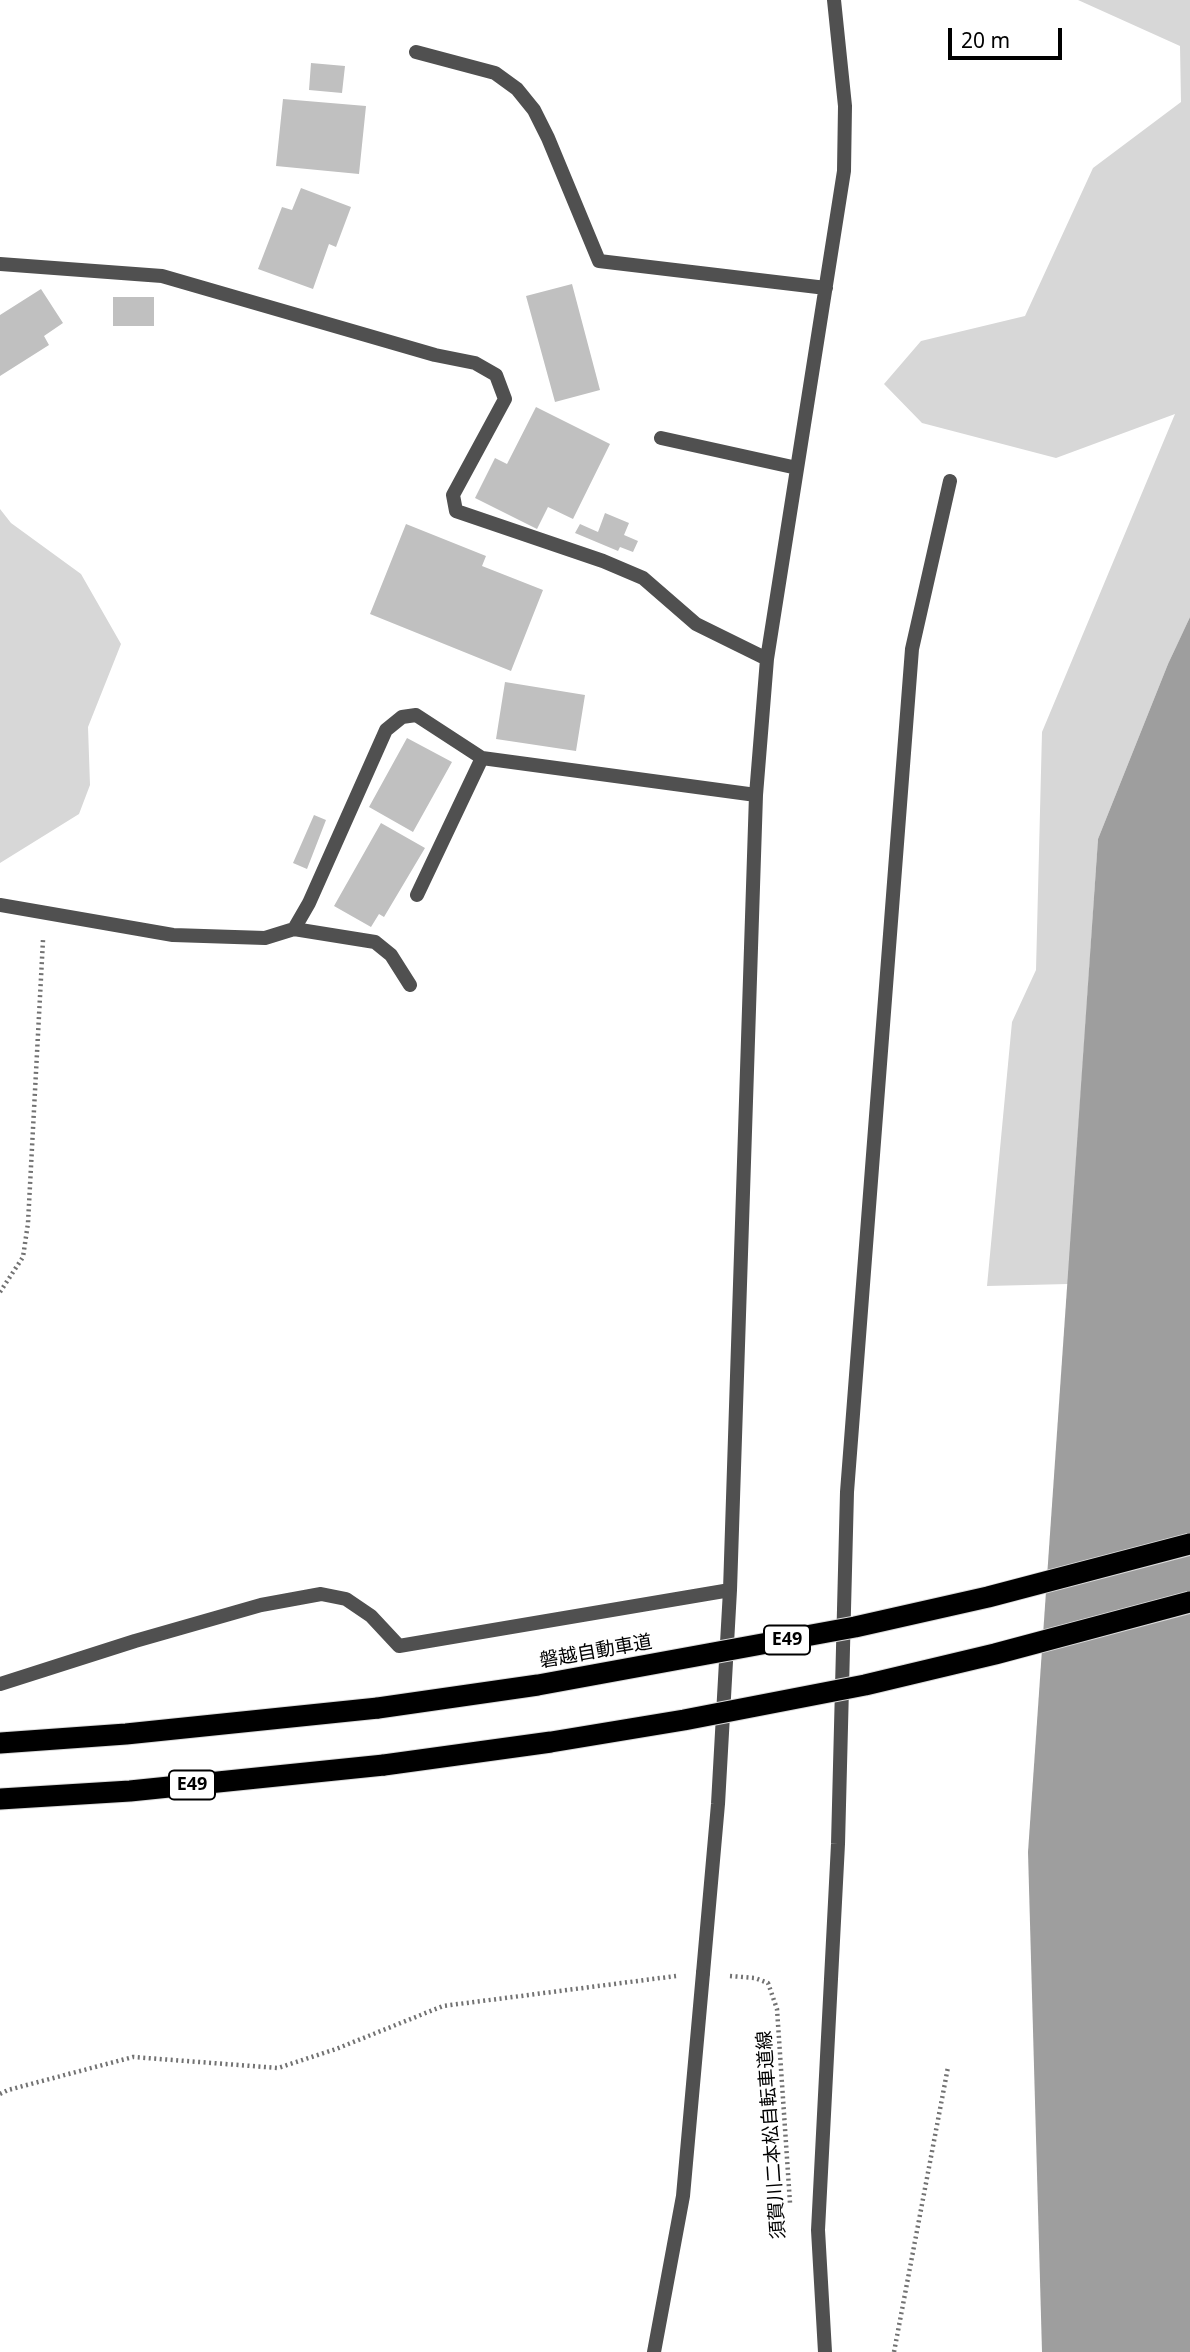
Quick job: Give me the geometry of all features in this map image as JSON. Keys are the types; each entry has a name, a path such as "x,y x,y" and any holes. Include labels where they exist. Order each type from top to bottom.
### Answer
{"highway":[{"name":"磐越自動車道","path":"0,1743 126,1734 378,1708 538,1685 855,1627 1088,1572 1190,1544"},
{"name":"E49","path":"0,1799 130,1791 384,1765 684,1720 852,1687 1008,1650 1190,1602"}],"street":[{"path":"654,2352 683,2196 718,1804 730,1590 756,795 767,659 844,171 845,106 835,7 848,0"},
{"path":"416,52 495,73 517,89 534,110 548,138 599,261 826,288"},
{"path":"0,264 162,276 435,355 475,363 496,375 505,399 453,495 456,510 603,561 643,578 696,624 767,659"},
{"path":"661,438 797,468"},
{"path":"825,2352 818,2230 838,1844 847,1492 912,649 950,481"},
{"path":"294,929 309,903 386,730 402,717 416,715 482,758 756,795"},
{"path":"417,895 482,758"},
{"path":"0,905 173,935 265,938 294,929 374,942 391,956 410,985"},
{"path":"0,1684 248,1609 321,1594 346,1599 371,1616 399,1646 730,1590"}],"path":[{"path":"0,1292 23,1258 28,1223 44,912"},
{"path":"0,2094 133,2057 278,2067 337,2049 443,2006 703,1973"},
{"name":"須賀川二本松自転車道線","path":"703,1973 755,1978 768,1983 778,2009 791,2210"},
{"path":"894,2352 948,2067"}],"shaded area":[{"path":"1078,0 1190,0 1190,617 1168,664 1098,839 1068,1284 987,1286 1012,1022 1036,970 1042,732 1175,414 1056,458 922,423 884,384 921,341 1025,316 1093,168 1181,102 1180,46"},
{"path":"0,509 11,523 81,574 121,644 88,727 90,785 79,814 0,863"},
{"path":"1190,617 1190,2352 1042,2352 1028,1852 1098,839 1168,664"}],"building":[{"path":"311,63 345,66 342,93 309,90"},
{"path":"283,99 366,106 359,174 276,166"},
{"path":"301,188 351,207 336,247 329,244 313,289 258,269 282,207 292,210"},
{"path":"572,284 600,390 555,402 526,296"},
{"path":"41,289 63,323 44,336 49,345 0,376 0,315"},
{"path":"113,297 154,297 154,326 113,326"},
{"path":"536,407 610,444 573,519 548,507 537,529 475,498 495,458 507,464"},
{"path":"605,513 629,523 624,535 638,541 633,552 620,547 618,551 575,533 580,524 598,532"},
{"path":"406,524 486,556 482,566 543,590 511,671 370,614"},
{"path":"505,682 585,695 576,751 496,739"},
{"path":"407,738 452,762 413,832 369,807"},
{"path":"314,815 326,820 307,869 293,863"},
{"path":"381,823 425,848 384,917 379,914 371,927 334,906"}]}
